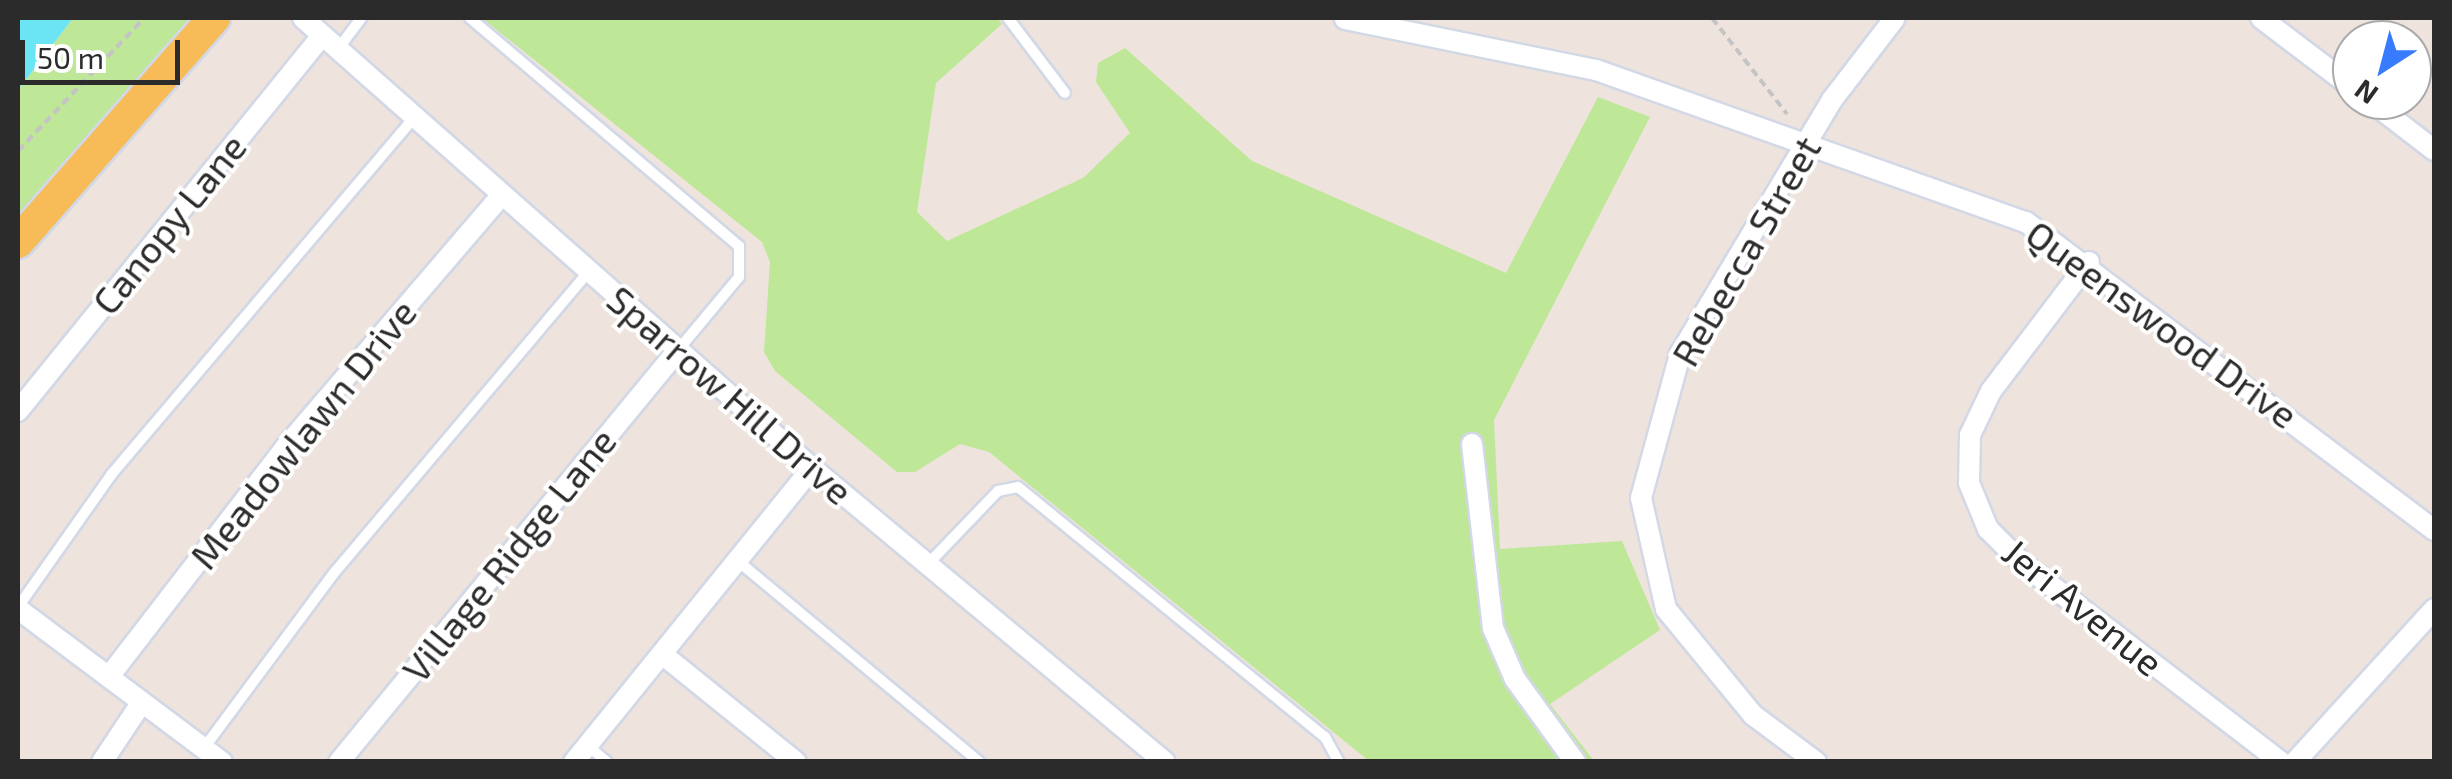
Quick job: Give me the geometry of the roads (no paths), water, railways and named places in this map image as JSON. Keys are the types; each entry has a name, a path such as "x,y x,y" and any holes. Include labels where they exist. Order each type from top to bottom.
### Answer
{"main road":[{"path":"18,242 214,18"}],"street":[{"name":"Sparrow Hill Drive","path":"303,18 500,197 812,468 1166,762"},
{"name":"Rebecca Street","path":"1816,762 1753,715 1666,608 1650,564 1641,498 1680,354 1808,141 1895,18"},
{"path":"2262,18 2332,72"},
{"name":"Queenswood Drive","path":"1345,19 1596,70 1984,202 2088,262 2434,530"},
{"name":"Canopy Lane","path":"18,411 329,44"},
{"path":"2395,120 2434,150"},
{"name":"Meadowlawn Drive","path":"111,674 286,448 500,197"},
{"name":"Jeri Avenue","path":"2088,262 1991,391 1970,434 1969,483 1988,529 2023,564 2281,762"},
{"name":"Village Ridge Lane","path":"340,762 679,349"},
{"path":"1472,444 1493,628 1515,680 1575,762"},
{"path":"581,753 812,468"},
{"path":"18,608 111,674 140,704 222,762"},
{"path":"2295,762 2434,608"},
{"path":"662,654 796,762"},
{"path":"102,762 140,704"}],"lane":[{"path":"329,44 361,18"},
{"path":"470,18 738,246 739,277 679,349"},
{"path":"1008,18 1065,92"},
{"path":"18,608 111,476 413,119"},
{"path":"204,749 324,585 588,272"},
{"path":"928,564 998,491 1018,487 1325,737 1340,762"},
{"path":"737,561 978,762"},
{"path":"581,753 608,762"}],"water":[{"path":"18,18 73,18 18,90"}]}
